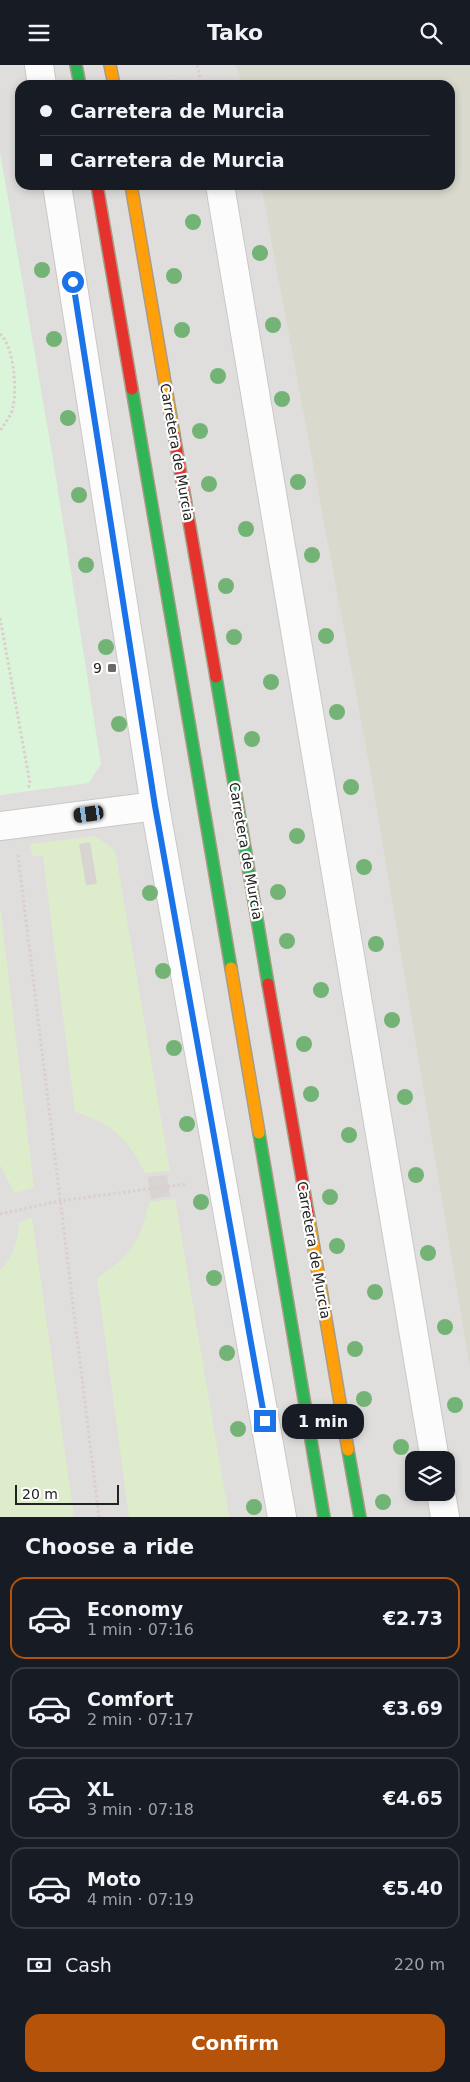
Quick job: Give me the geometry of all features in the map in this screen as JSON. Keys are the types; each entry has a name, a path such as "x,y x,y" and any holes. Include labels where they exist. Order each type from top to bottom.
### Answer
{"main road":[{"path":"76,65 79,80"},
{"path":"110,65 113,80"},
{"path":"98,190 324,1517"},
{"name":"Carretera de Murcia","path":"132,190 360,1517"}],"street":[{"path":"39,65 41,80"},
{"path":"58,190 155,806 282,1517"},
{"path":"221,190 433,1451"},
{"path":"7,825 155,806"},
{"path":"442,1501 445,1517"}],"path":[{"path":"197,65 201,80"},
{"path":"0,334 12,360 16,386 13,409 0,431"},
{"path":"0,618 30,783 7,825 59,1201 99,1517"},
{"path":"0,1214 59,1201 186,1184"}],"shaded area":[{"path":"0,65 470,65 470,1517 0,1517"},
{"path":"236,65 470,65 470,1368 369,763 262,190 455,190 455,80 240,80"}],"green space":[{"path":"0,152 54,465 101,764 89,783 0,795"},
{"path":"95,836 115,850 170,1171 145,1173 139,1161 118,1134 99,1121 75,1112 43,856 32,856 30,844"},
{"path":"0,906 34,1188 14,1193 0,1165"},
{"path":"175,1199 229,1517 129,1517 97,1278 126,1255 132,1247 142,1228 149,1202"},
{"path":"32,1218 74,1517 0,1517 0,1270 5,1265 14,1248 19,1222"}],"building":[{"path":"90,842 97,884 86,885 79,844"},
{"path":"167,1175 170,1196 151,1199 148,1177"}],"traffic: fast":[{"path":"76,65 79,80"},
{"path":"132,389 231,968"},
{"path":"216,677 268,984"},
{"path":"259,1133 324,1517"},
{"path":"348,1450 360,1517"}],"traffic: slow":[{"path":"110,65 113,80"},
{"path":"132,190 174,435"},
{"path":"231,968 259,1133"},
{"path":"309,1219 348,1450"}],"traffic: jam":[{"path":"98,190 132,389"},
{"path":"174,435 216,677"},
{"path":"268,984 309,1219"}],"place":[{"name":"9","path":"112,668"}],"route":[{"path":"73,282 155,806 265,1421"}]}
